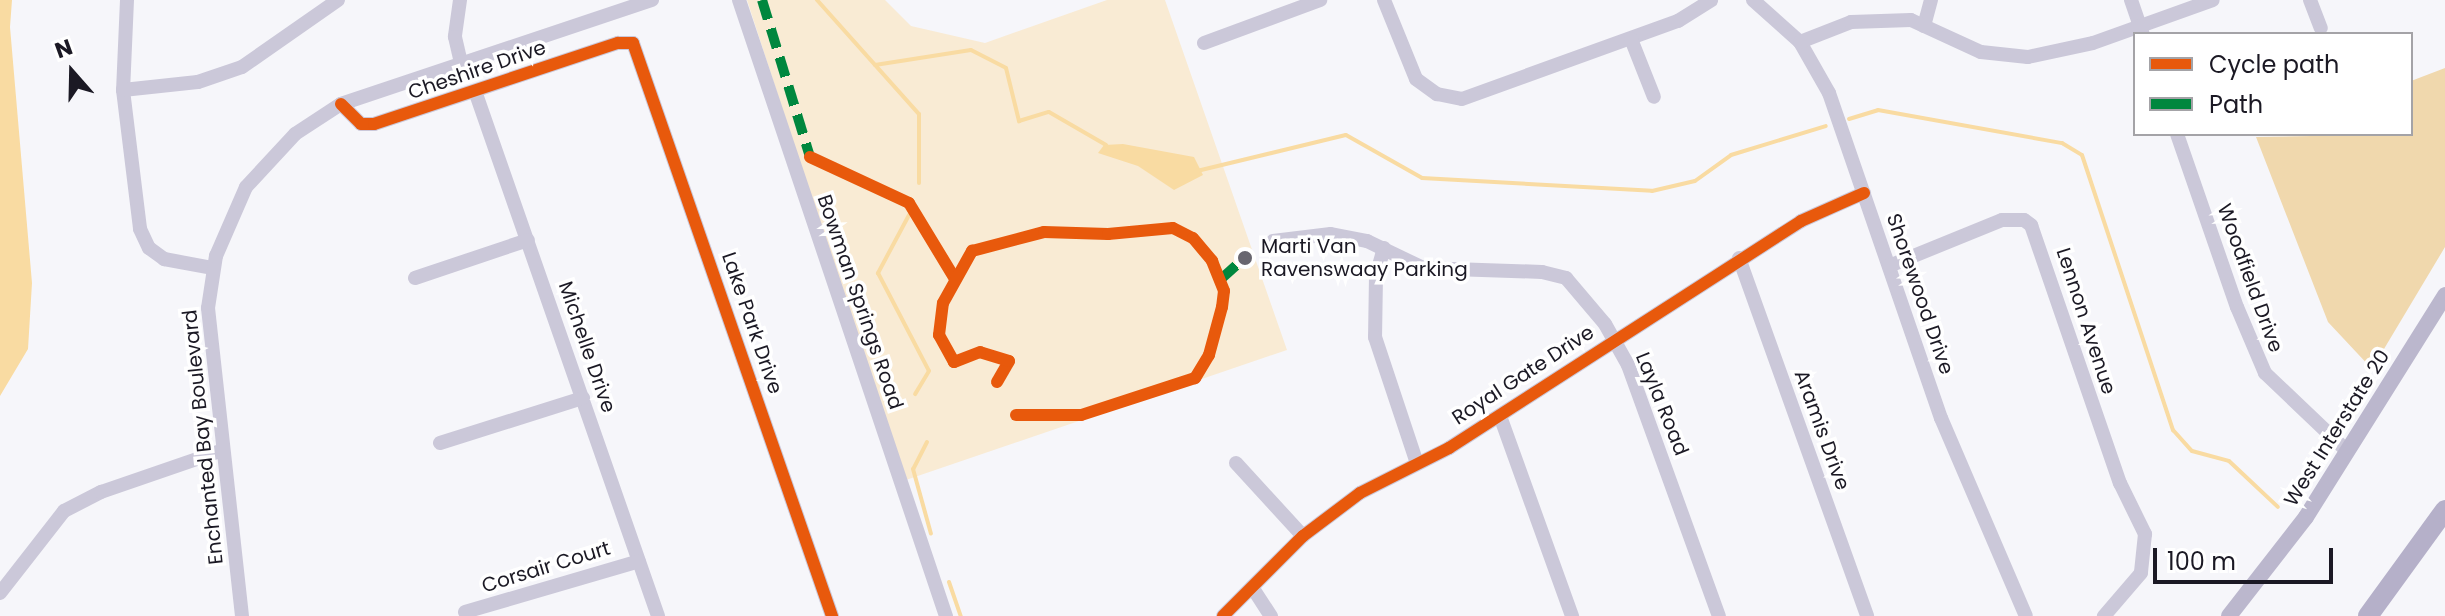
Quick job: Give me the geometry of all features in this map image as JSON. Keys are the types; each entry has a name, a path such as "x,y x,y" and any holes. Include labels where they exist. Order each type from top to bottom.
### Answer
{"highway":[{"path":"2368,616 2445,510"}],"main road":[{"name":"West Interstate 20","path":"2229,616 2306,517 2445,295"}],"street":[{"path":"127,0 123,90 131,185 144,240 164,259 213,268"},
{"path":"123,90 214,79 242,67 338,0"},
{"path":"460,0 455,37 461,64"},
{"name":"Enchanted Bay Boulevard","path":"240,616 208,320 213,268 246,187 295,134 341,104 652,0"},
{"name":"Bowman Springs Road","path":"739,0 946,616"},
{"path":"1204,43 1320,0"},
{"path":"1384,0 1416,79 1437,94 1462,99 1678,21 1711,0"},
{"name":"Shorewood Drive","path":"1753,0 1800,42 1829,93 1960,469 2026,616"},
{"path":"1924,26 1931,0"},
{"path":"2131,0 2142,30 2213,0"},
{"path":"2310,0 2321,28"},
{"path":"1800,42 1865,20 1911,20 1981,52 2028,57 2133,32"},
{"path":"1631,39 1654,97"},
{"name":"Cheshire Drive","path":"341,104 361,124 374,124 618,43 633,43"},
{"name":"Lake Park Drive","path":"633,43 832,616"},
{"name":"Michelle Drive","path":"475,91 658,616"},
{"name":"Woodfield Drive","path":"2178,136 2265,373 2347,451"},
{"name":"Royal Gate Drive","path":"1223,616 1303,536 1360,493 1500,416 1739,258 1801,221 1864,193"},
{"name":"Lennon Avenue","path":"1889,266 2002,220 2028,220 2120,483 2145,534 2141,573 2104,616"},
{"name":"Layla Road","path":"1273,241 1331,234 1384,248 1423,268 1542,272 1566,278 1614,340 1645,407 1719,616"},
{"path":"415,278 528,240"},
{"path":"1384,248 1376,276 1375,337 1417,463"},
{"name":"Aramis Drive","path":"1739,258 1867,616"},
{"path":"440,443 583,398"},
{"path":"1500,416 1572,616"},
{"path":"0,593 64,511 101,492 223,450"},
{"path":"1236,463 1303,536"},
{"name":"Corsair Court","path":"465,612 639,561"},
{"path":"1252,587 1271,616"}],"shaded area":[{"path":"0,0 12,0 10,27 32,283 28,349 0,396"},
{"path":"747,0 885,0 911,26 985,43 1107,0 1165,0 1287,350 903,481"},
{"path":"2445,68 2445,247 2372,369 2328,322 2256,137 2413,136 2413,80"},
{"path":"1123,144 1194,157 1203,175 1174,190 1138,166 1098,153 1104,145"}],"waterway":[{"path":"817,0 919,114 919,183"},
{"path":"875,65 971,50 1006,68 1019,121 1049,112 1106,145"},
{"path":"1849,119 1878,110 2062,143 2082,155 2173,430 2192,451 2229,461 2278,507"},
{"path":"1197,171 1346,135 1422,178 1652,191 1695,181 1731,155 1826,126"},
{"path":"909,215 878,273 929,371 915,394"},
{"path":"927,442 913,469 931,534"},
{"path":"949,582 961,616"}],"marked path":[{"path":"762,0 810,157 816,160"},
{"path":"1221,279 1239,263"}],"cycle path":[{"path":"341,104 361,124 374,124 618,43 633,43 832,616"},
{"path":"810,157 909,203 955,279"},
{"path":"1223,616 1303,536 1360,493 1449,448 1801,221 1864,193"},
{"path":"997,382 1009,361 980,352 954,362 939,335 943,303 972,251 1044,232 1108,234 1173,228 1193,238 1212,261 1224,291 1222,307 1209,355 1195,378 1081,415 1016,415"}],"place":[{"name":"Marti Van Ravenswaay Parking","path":"1245,258"}]}
